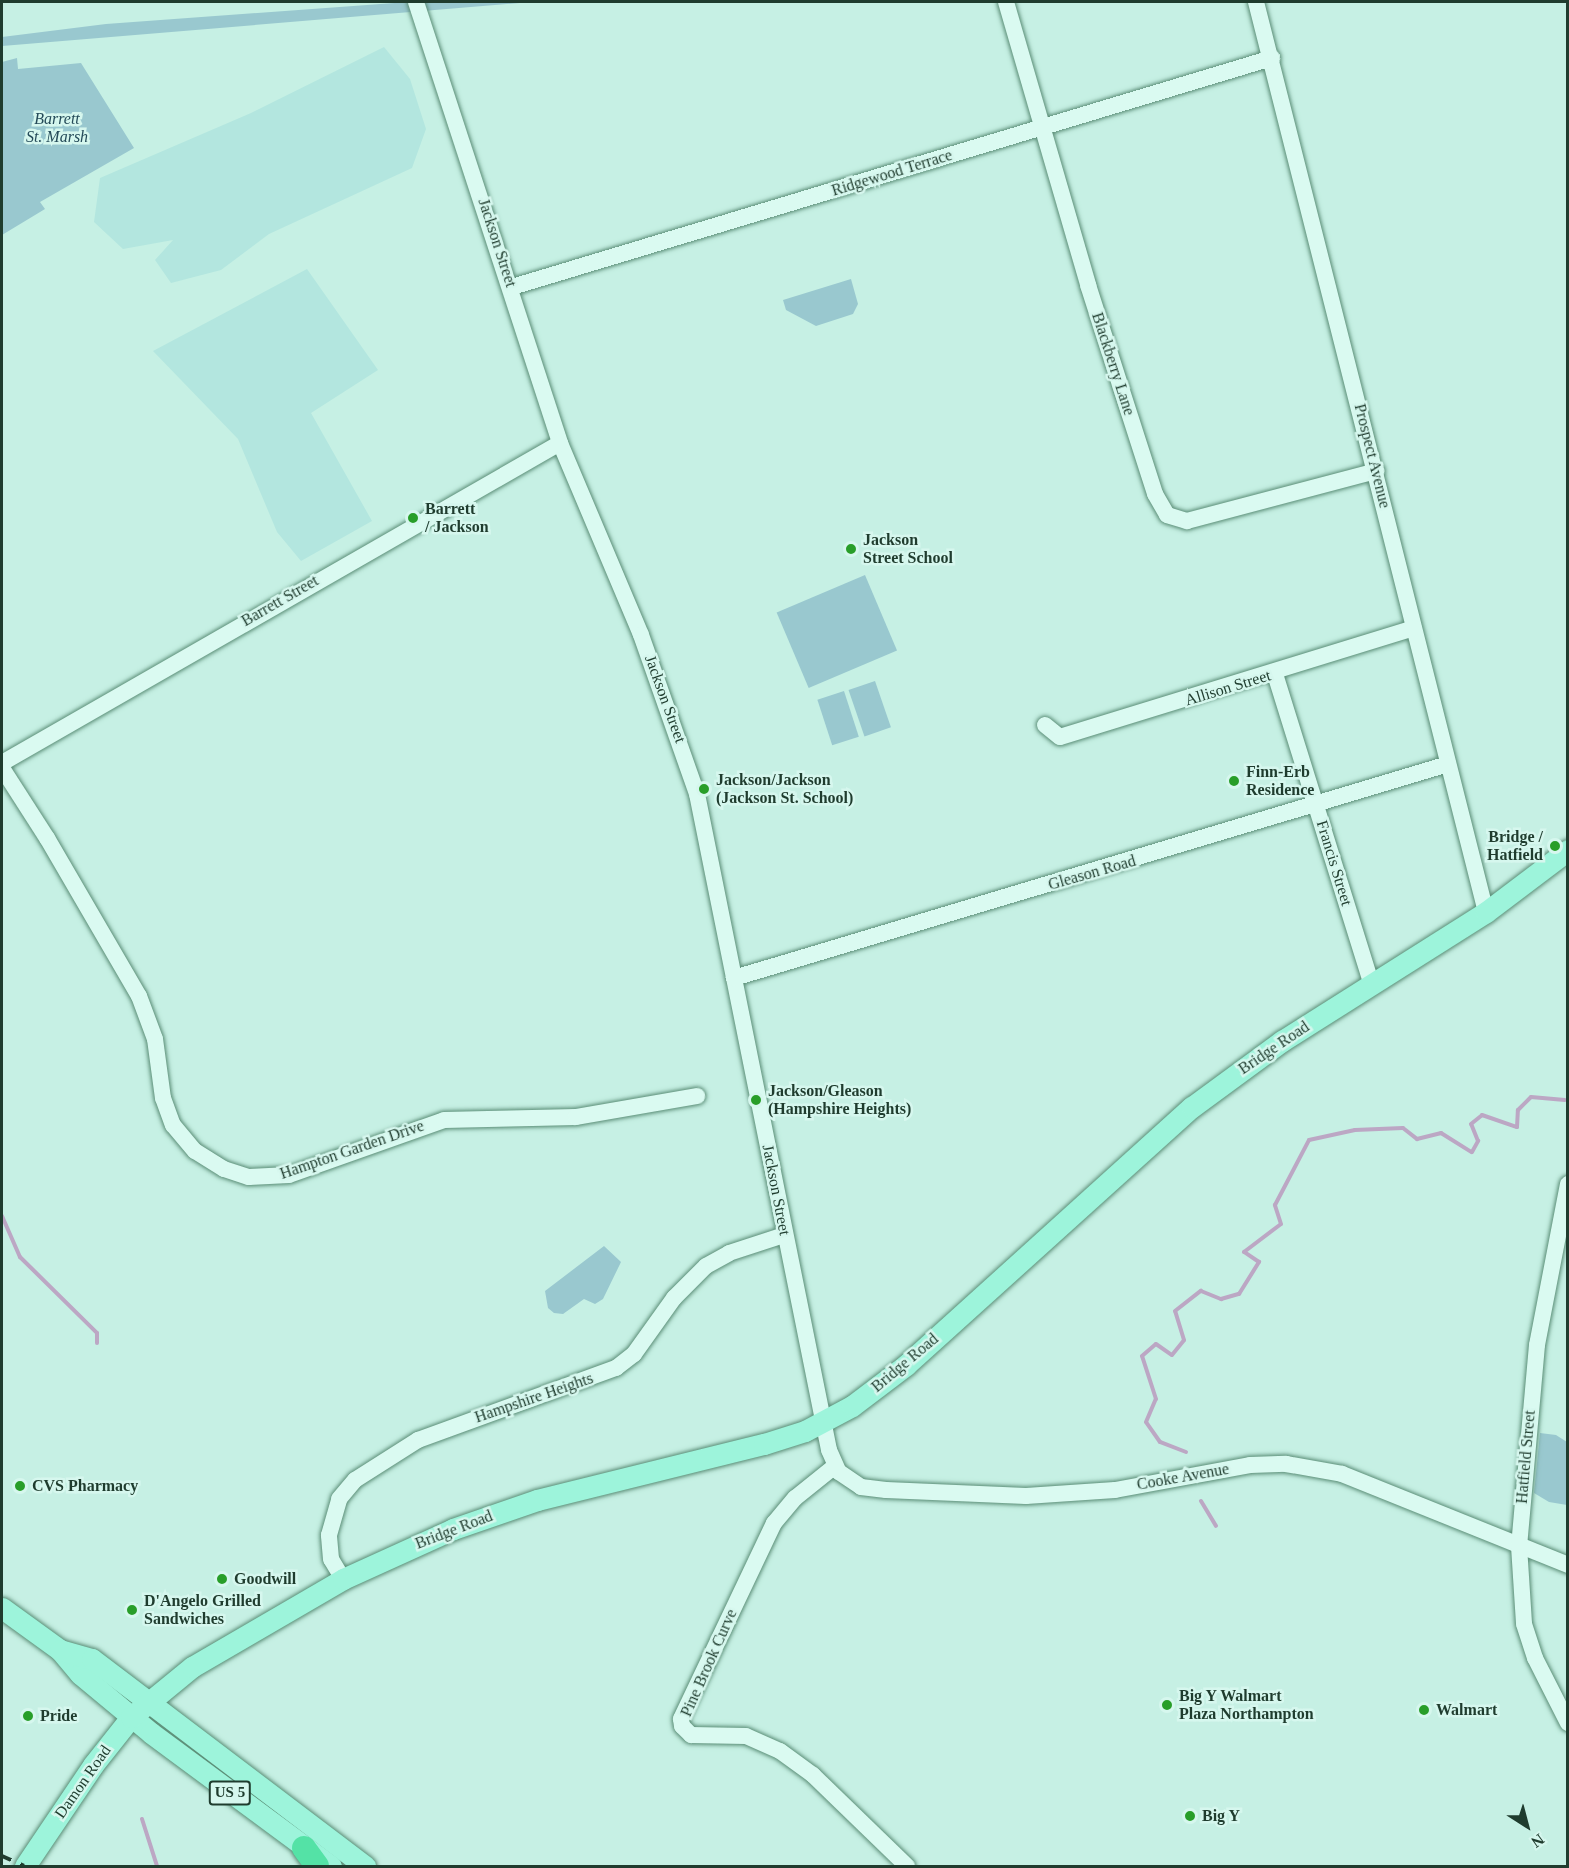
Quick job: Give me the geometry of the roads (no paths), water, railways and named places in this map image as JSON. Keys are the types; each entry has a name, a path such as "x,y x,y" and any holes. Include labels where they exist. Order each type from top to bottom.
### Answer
{"main road":[{"name":"Bridge Road","path":"139,1710 192,1667 343,1579 453,1529 537,1500 764,1444 825,1421 906,1365 1192,1107 1282,1041 1486,912 1568,850"},
{"name":"US 5","path":"2,1608 60,1650 92,1659 139,1710 311,1857 331,1866"},
{"name":"US 5","path":"139,1710 365,1866"},
{"name":"Damon Road","path":"25,1866 93,1765 139,1710"}],"street":[{"name":"Jackson Street","path":"416,2 512,287 560,443 641,635 689,766 734,978 784,1235 825,1421"},
{"name":"Blackberry Lane","path":"1006,2 1151,483 1167,515 1187,521 1376,471"},
{"name":"Prospect Avenue","path":"1256,2 1486,912"},
{"name":"Ridgewood Terrace","path":"512,287 1272,58"},
{"name":"Barrett Street","path":"2,763 560,443"},
{"name":"Allison Street","path":"1045,726 1060,737 1275,674 1414,628"},
{"name":"Francis Street","path":"1275,674 1371,983"},
{"name":"Gleason Road","path":"734,978 1448,764"},
{"name":"Hampton Garden Drive","path":"2,768 139,996 155,1039 163,1098 173,1125 195,1151 224,1169 249,1177 289,1175 444,1120 556,1119 697,1096"},
{"name":"Hatfield Street","path":"1568,1184 1537,1345 1519,1546 1524,1624 1535,1658 1568,1723"},
{"name":"Hampshire Heights","path":"343,1579 331,1558 329,1535 339,1499 355,1480 418,1440 616,1368 634,1354 674,1299 706,1266 729,1252 784,1235"},
{"path":"825,1421 835,1466"},
{"name":"Cooke Avenue","path":"835,1466 850,1482 867,1488 1026,1496 1115,1490 1250,1465 1286,1464 1342,1474 1568,1565"},
{"name":"Pine Brook Curve","path":"835,1466 795,1498 774,1523 681,1719 682,1725 691,1735 746,1736 780,1751 813,1775 907,1866"}],"waterway":[{"path":"1186,1452 1160,1442 1146,1422 1156,1399 1142,1356 1156,1344 1172,1355 1184,1340 1175,1311 1201,1291 1221,1299 1239,1294 1259,1262 1244,1252 1281,1224 1275,1205 1309,1140 1355,1130 1403,1128 1417,1139 1441,1133 1472,1152 1478,1141 1471,1124 1482,1115 1517,1127 1518,1110 1531,1097 1565,1100"},
{"path":"2,1216 20,1257 97,1333 97,1343"},
{"path":"1201,1501 1216,1526"},
{"path":"142,1819 157,1866"}],"railway":[{"path":"2,1856 24,1866"}],"place":[{"name":"Barrett / Jackson","path":"413,518"},
{"name":"Jackson Street School","path":"851,549"},
{"name":"Finn-Erb Residence","path":"1234,781"},
{"name":"Jackson/Jackson (Jackson St. School)","path":"704,789"},
{"name":"Bridge / Hatfield","path":"1555,846"},
{"name":"Jackson/Gleason (Hampshire Heights)","path":"756,1100"},
{"name":"CVS Pharmacy","path":"20,1486"},
{"name":"Goodwill","path":"222,1579"},
{"name":"D'Angelo Grilled Sandwiches","path":"132,1610"},
{"name":"Big Y Walmart Plaza Northampton","path":"1167,1705"},
{"name":"Walmart","path":"1424,1710"},
{"name":"Pride","path":"28,1716"},
{"name":"Big Y","path":"1190,1816"}],"park label":[{"name":"Barrett St. Marsh","path":"57,128"}]}
